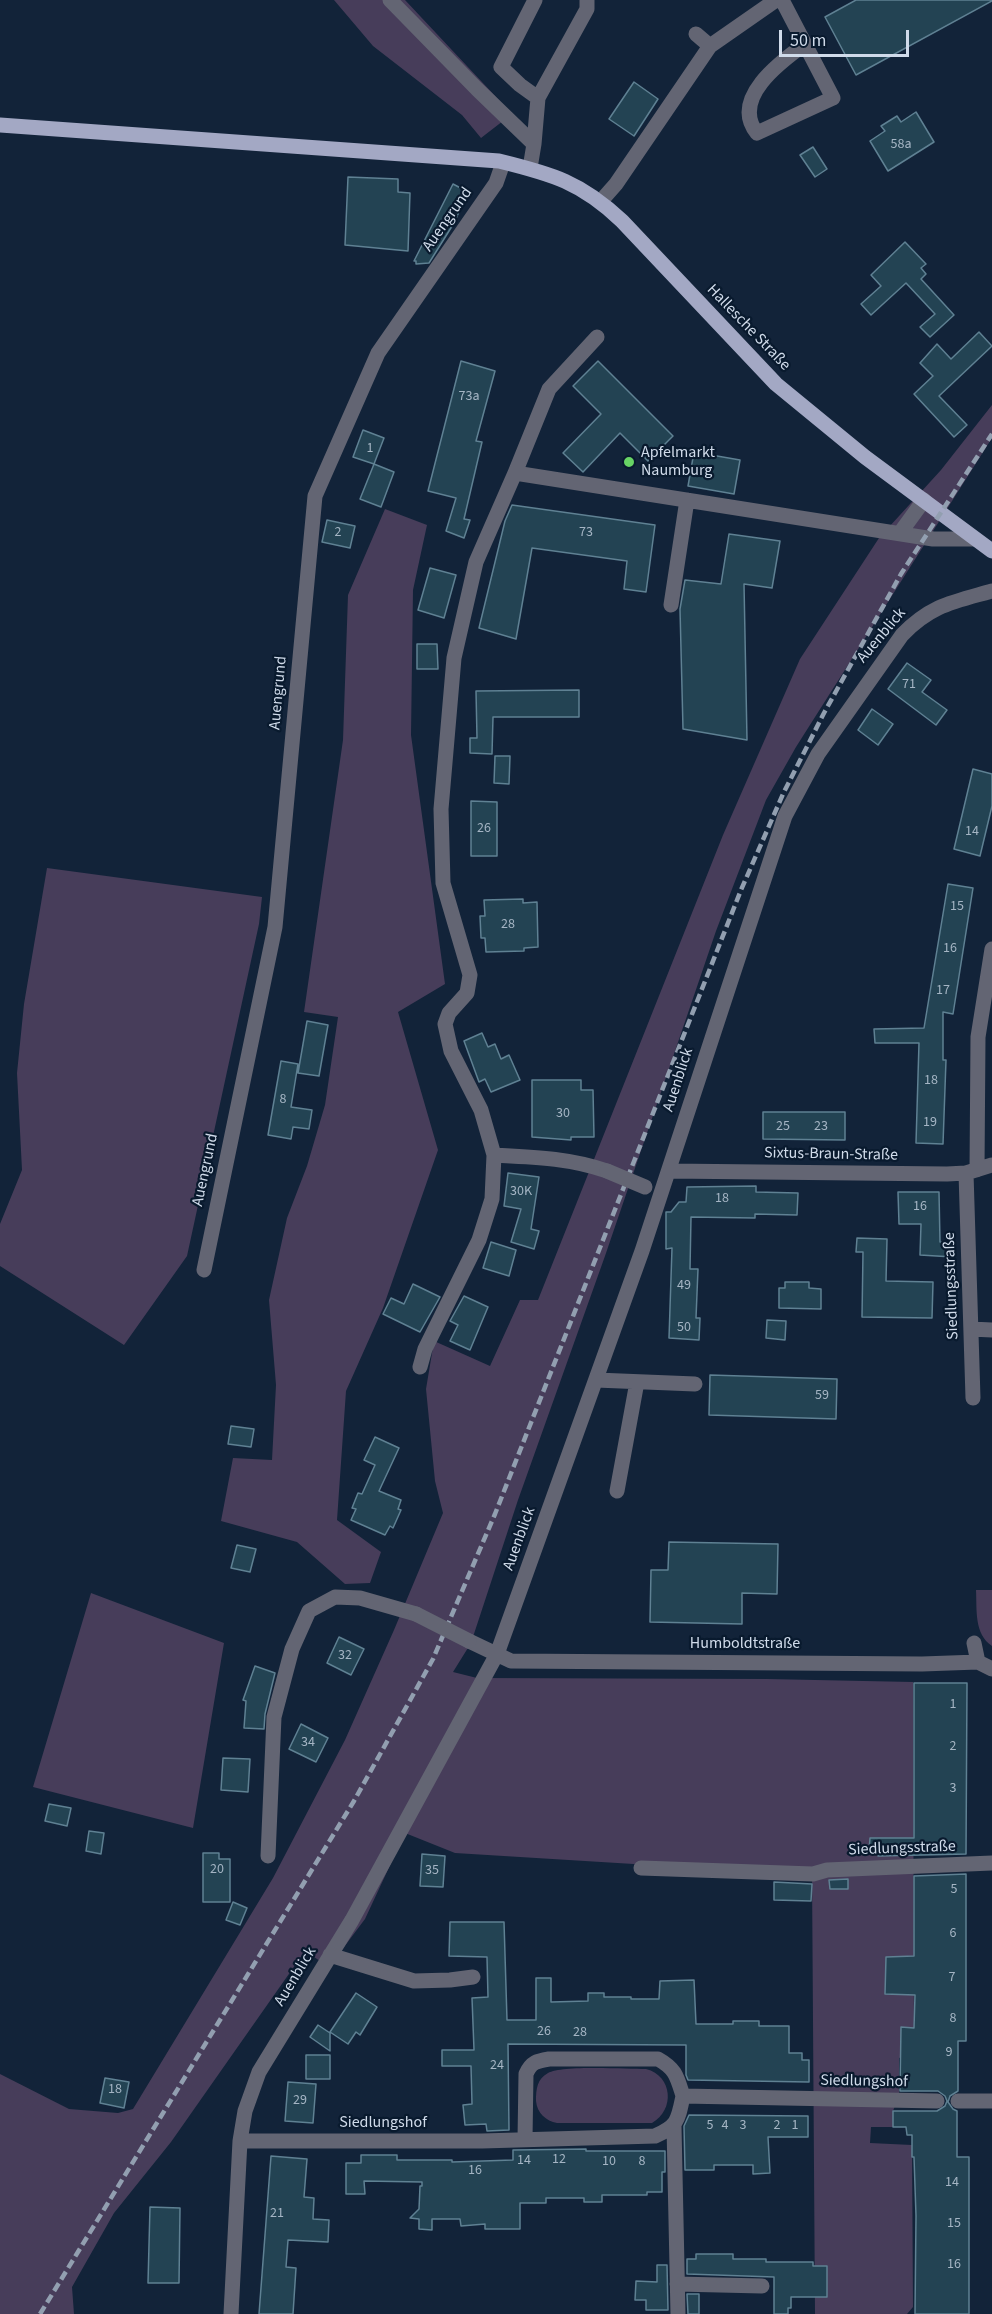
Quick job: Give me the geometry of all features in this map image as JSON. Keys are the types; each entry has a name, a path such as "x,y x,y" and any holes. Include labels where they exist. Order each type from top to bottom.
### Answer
{"main road":[{"name":"Hallesche Straße","path":"0,125 503,162 530,168 566,181 601,201 776,384 806,411 992,551"}],"street":[{"path":"390,0 534,144"},
{"path":"535,0 501,67 538,98"},
{"path":"530,168 538,98 586,9 587,0"},
{"path":"601,201 616,184 710,46 776,0"},
{"path":"782,0 805,44 833,98 758,133 750,123 750,108 754,95 774,67 805,44"},
{"path":"696,34 710,46"},
{"name":"Auengrund","path":"204,1270 275,927 315,496 378,353 496,183 503,162"},
{"path":"420,1367 424,1349 479,1240 492,1199 494,1155 481,1110 451,1051 445,1024 449,1013 467,993 470,975 443,883 441,809 454,658 476,562 549,389 597,338"},
{"path":"515,473 933,539 975,539"},
{"path":"670,605 687,500"},
{"path":"900,533 924,500"},
{"name":"Auenblick","path":"231,2314 240,2141 245,2111 259,2072 352,1920 497,1654 669,1171 785,816 806,774 902,635 918,618 953,601 992,591"},
{"name":"Siedlungsstraße","path":"973,1398 971,1172 978,1037 992,949"},
{"path":"494,1155 544,1157 584,1162 661,1193"},
{"name":"Sixtus-Braun-Straße","path":"669,1171 971,1172 992,1165"},
{"path":"971,1329 992,1330"},
{"path":"596,1380 695,1384"},
{"path":"617,1491 637,1382"},
{"path":"268,1856 274,1717 292,1649 309,1611 335,1597 360,1598 416,1614 497,1654"},
{"path":"974,1643 985,1666"},
{"name":"Humboldtstraße","path":"497,1654 512,1661 985,1666"},
{"name":"Siedlungsstraße","path":"641,1868 813,1874 827,1870 992,1863"},
{"path":"330,1955 414,1981 473,1977"},
{"path":"525,2139 526,2074 536,2061 658,2059 670,2066 677,2075 683,2096 678,2120 674,2126 678,2314"},
{"name":"Siedlungshof","path":"683,2096 937,2101"},
{"path":"957,2101 992,2101"},
{"name":"Siedlungshof","path":"240,2141 655,2136 674,2126"},
{"path":"677,2284 762,2286"}],"shaded area":[{"path":"334,0 405,0 512,114 481,138 462,115 373,46"},
{"path":"992,405 992,438 796,747 766,800 716,931 605,1256 518,1500 471,1643 453,1672 477,1678 913,1682 914,2054 899,2058 899,2095 893,2111 893,2127 871,2127 870,2143 912,2145 913,2307 907,2314 815,2314 812,1875 455,1853 405,1833 365,1919 329,1967 305,1951 171,2142 114,2213 72,2287 74,2314 0,2314 0,2074 69,2109 118,2113 133,2109 273,1878 345,1740 443,1513 435,1481 426,1389 434,1341 490,1366 520,1300 538,1300 723,835 800,659 879,538 941,470"},
{"path":"385,509 427,525 413,590 411,735 445,984 398,1012 438,1150 383,1308 346,1391 337,1520 381,1552 370,1583 345,1584 297,1542 221,1521 233,1458 272,1460 276,1385 269,1300 287,1218 307,1166 325,1105 338,1017 304,1012 343,740 348,595"},
{"path":"47,868 262,897 259,924 187,1256 124,1345 0,1266 0,1224 22,1170 17,1073 24,1004"},
{"path":"976,1590 992,1590 992,1646 986,1641 979,1628"},
{"path":"91,1593 224,1643 193,1828 33,1787"},
{"path":"580,2068 646,2069 662,2079 668,2094 665,2110 652,2123 557,2123 543,2116 538,2109 536,2097 538,2085 541,2078 548,2073"}],"building":[{"path":"856,0 992,1 856,75 825,17"},
{"path":"634,82 658,99 634,136 609,119"},
{"path":"916,112 934,142 888,171 870,141 885,131 881,126 897,116 901,122"},
{"path":"813,147 827,169 815,177 800,155"},
{"path":"348,177 398,179 398,192 410,193 408,251 345,245"},
{"path":"453,184 468,192 454,223 429,263 416,264 414,261"},
{"path":"905,242 926,264 921,268 926,274 921,279 954,315 930,337 920,327 935,314 906,283 871,315 861,304 881,286 871,275"},
{"path":"979,332 992,346 939,396 967,425 954,437 914,394 933,376 920,363 937,344 951,359"},
{"path":"461,361 495,371 476,441 482,442 464,519 470,520 464,538 446,531 456,498 428,491"},
{"path":"598,361 673,436 648,461 620,433 583,472 563,453 601,414 573,386"},
{"path":"363,430 384,438 374,464 353,457"},
{"path":"694,452 740,460 734,494 688,486"},
{"path":"374,464 394,472 381,507 360,499"},
{"path":"512,505 655,525 646,592 624,589 627,561 532,548 516,639 479,628 505,521"},
{"path":"327,520 355,526 350,548 322,542"},
{"path":"729,534 780,541 772,588 744,584 747,740 683,729 680,609 685,580 721,584"},
{"path":"430,568 456,575 444,618 418,610"},
{"path":"417,644 437,644 438,669 417,669"},
{"path":"907,663 931,680 922,692 947,710 936,725 888,689"},
{"path":"579,690 579,717 493,717 492,754 470,753 470,738 477,738 476,691"},
{"path":"872,709 893,724 878,745 858,730"},
{"path":"495,756 510,756 509,784 494,783"},
{"path":"973,769 992,774 992,806 980,856 954,849"},
{"path":"471,801 497,802 497,856 471,856"},
{"path":"948,884 973,888 953,1014 943,1012 943,1060 946,1060 943,1144 916,1143 919,1043 875,1043 874,1029 924,1028"},
{"path":"523,899 523,903 537,902 538,947 524,948 524,951 486,952 485,938 481,938 480,916 485,916 484,900"},
{"path":"307,1021 328,1025 319,1076 298,1073"},
{"path":"482,1033 488,1047 495,1044 501,1059 509,1055 520,1080 491,1092 485,1079 479,1082 464,1041"},
{"path":"281,1061 298,1064 291,1107 312,1110 309,1129 293,1127 291,1139 268,1135"},
{"path":"532,1080 581,1080 581,1090 593,1090 594,1137 571,1137 571,1140 532,1137"},
{"path":"763,1112 845,1112 845,1140 763,1139"},
{"path":"508,1173 539,1177 531,1229 539,1231 534,1249 511,1242 521,1209 504,1206"},
{"path":"756,1186 756,1192 798,1193 797,1215 755,1214 755,1218 691,1217 690,1269 698,1269 696,1318 700,1318 699,1340 669,1338 672,1248 666,1249 666,1212 671,1212 679,1202 686,1202 687,1187"},
{"path":"898,1192 939,1192 940,1242 954,1243 953,1257 920,1255 921,1224 899,1224"},
{"path":"857,1238 887,1239 886,1281 933,1282 932,1318 862,1317 863,1252 856,1252"},
{"path":"491,1242 516,1250 509,1276 483,1268"},
{"path":"785,1282 809,1282 809,1288 821,1289 821,1309 779,1308 779,1288 785,1288"},
{"path":"413,1284 440,1297 420,1332 383,1314 391,1298 404,1304"},
{"path":"464,1296 488,1307 470,1350 450,1341 458,1325 450,1321"},
{"path":"767,1320 786,1321 785,1340 766,1338"},
{"path":"710,1375 837,1379 836,1419 709,1415"},
{"path":"231,1426 254,1429 251,1447 228,1444"},
{"path":"375,1437 399,1448 379,1491 401,1500 398,1509 401,1510 393,1528 390,1526 385,1535 351,1520 356,1509 352,1508 358,1493 362,1494 375,1465 364,1460"},
{"path":"669,1542 778,1544 777,1594 742,1593 742,1624 650,1622 651,1570 668,1570"},
{"path":"237,1545 256,1549 250,1572 231,1568"},
{"path":"339,1637 364,1649 351,1675 327,1663"},
{"path":"255,1666 275,1673 265,1714 264,1729 244,1728 246,1701 243,1700"},
{"path":"914,1683 967,1683 966,1854 878,1856 878,1852 869,1851 870,1838 914,1838"},
{"path":"301,1724 328,1738 316,1762 289,1749"},
{"path":"223,1758 250,1759 248,1792 221,1790"},
{"path":"49,1804 71,1808 67,1826 45,1821"},
{"path":"89,1831 104,1833 101,1854 86,1851"},
{"path":"203,1853 219,1853 219,1859 230,1859 230,1902 203,1902"},
{"path":"422,1854 445,1856 443,1887 420,1886"},
{"path":"966,1874 966,2041 958,2041 958,2091 950,2096 948,2102 957,2111 957,2157 969,2157 969,2314 915,2314 916,2216 912,2135 907,2135 906,2127 893,2127 893,2111 937,2111 945,2106 947,2101 945,2096 938,2091 900,2091 901,2027 914,2028 915,1995 885,1994 886,1957 914,1956 914,1876"},
{"path":"848,1879 848,1889 830,1889 829,1880"},
{"path":"774,1882 812,1884 811,1901 774,1900"},
{"path":"233,1902 247,1908 240,1925 226,1920"},
{"path":"450,1922 504,1922 507,2020 536,2020 536,1978 551,1978 551,2002 588,2001 588,1993 604,1993 604,1997 659,1999 660,1981 694,1980 696,2024 759,2021 759,2026 789,2026 789,2053 802,2053 802,2060 809,2060 809,2082 688,2080 686,2045 508,2044 509,2130 487,2131 486,2124 465,2125 463,2105 472,2104 471,2066 442,2066 442,2050 474,2050 472,1998 488,1997 487,1957 449,1956"},
{"path":"356,1993 377,2007 360,2035 356,2032 348,2044 330,2032"},
{"path":"318,2025 330,2033 330,2051 310,2037"},
{"path":"306,2055 330,2055 330,2079 306,2079"},
{"path":"105,2078 129,2082 124,2108 100,2103"},
{"path":"288,2082 316,2084 313,2123 285,2121"},
{"path":"689,2115 808,2116 808,2137 768,2137 770,2173 753,2174 753,2165 714,2165 714,2170 685,2170 684,2126"},
{"path":"586,2149 586,2151 665,2151 662,2192 647,2192 647,2195 602,2195 602,2202 584,2202 584,2198 546,2198 546,2203 520,2203 520,2229 485,2229 485,2224 461,2226 460,2219 432,2219 432,2230 419,2229 419,2219 410,2218 419,2209 422,2182 364,2181 365,2194 346,2194 346,2163 361,2163 361,2155 397,2155 397,2160 452,2160 452,2162 513,2160 513,2150"},
{"path":"271,2156 307,2159 304,2197 314,2198 313,2219 329,2220 328,2242 288,2240 286,2267 296,2268 293,2314 259,2314"},
{"path":"150,2207 180,2208 179,2283 148,2283"},
{"path":"696,2254 733,2254 733,2259 813,2262 813,2266 827,2266 827,2297 791,2297 791,2308 788,2308 788,2314 774,2314 774,2277 687,2274 687,2259 696,2259"},
{"path":"657,2265 667,2265 668,2310 646,2310 646,2300 635,2300 636,2281 657,2282"},
{"path":"687,2294 699,2294 699,2314 688,2314"}],"railway":[{"path":"40,2314 354,1801 433,1659 495,1514 741,890 783,794 824,713 901,574 992,434"}],"place":[{"name":"Apfelmarkt Naumburg","path":"629,462"}]}
